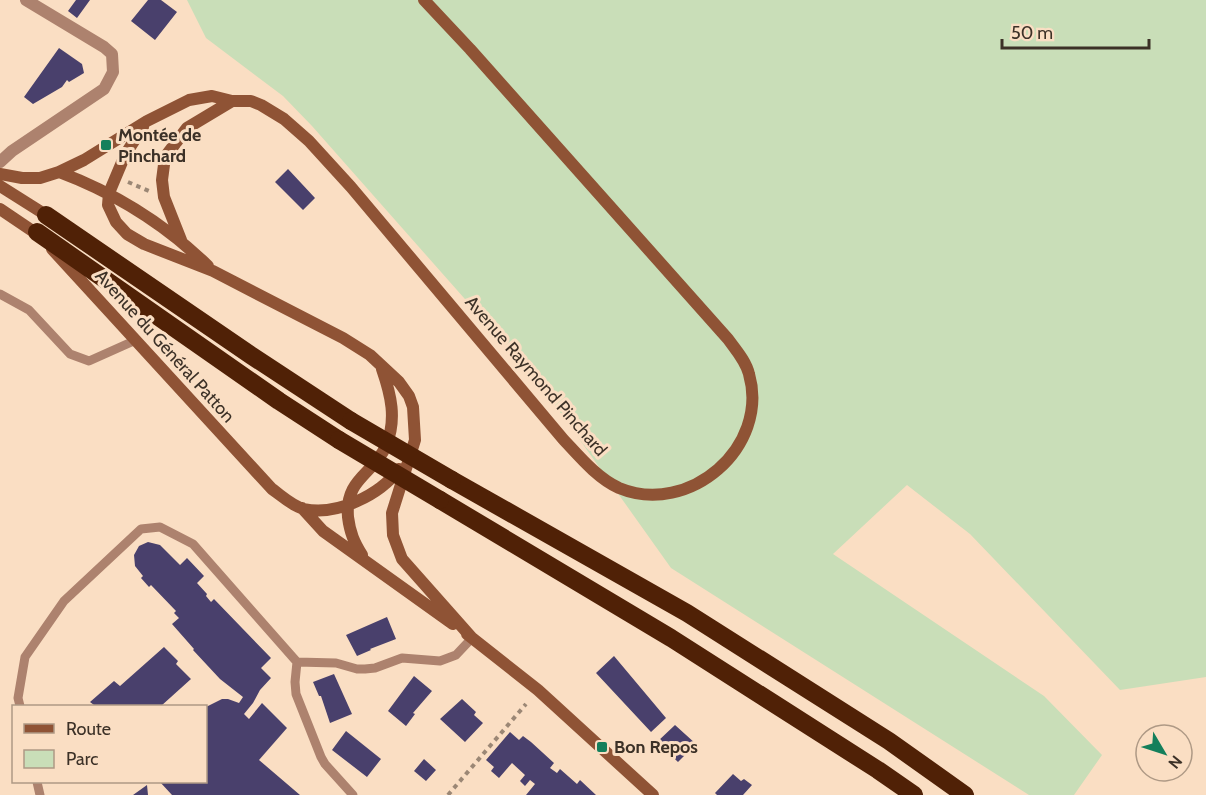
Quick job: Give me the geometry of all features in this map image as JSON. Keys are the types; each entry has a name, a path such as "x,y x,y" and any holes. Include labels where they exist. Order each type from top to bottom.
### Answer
{"highway":[{"path":"46,215 351,421 687,613 889,741 965,795"},
{"path":"37,232 279,401 339,440 671,638 914,795"}],"street":[{"path":"0,162 12,151 104,89 113,72 112,54 104,47 26,0"},
{"name":"Avenue Raymond Pinchard","path":"0,174 40,178 59,172 84,160 147,121 189,100 212,96 232,101 251,101 261,105 284,119 309,141 563,439 605,480 618,488 653,494 684,489 710,476 731,458 739,446 749,421 752,392 750,377 740,354 525,110 424,0"},
{"path":"182,241 164,197 162,180 165,157 187,128 232,101"},
{"path":"147,121 134,138 109,193 108,205 116,222 127,234 144,244 213,271"},
{"path":"59,172 109,193 182,241 213,271"},
{"path":"0,186 46,215"},
{"name":"Avenue du Général Patton","path":"0,209 37,232 272,489 302,508 322,531 472,638 538,690 653,795"},
{"name":"Avenue du Général Patton","path":"213,271 343,338 370,355 399,382 409,396 413,407 415,440 392,513 393,535 402,559 472,638"},
{"path":"347,505 348,496 380,456 389,435 393,412 391,392 382,368"},
{"path":"302,508 314,510 347,505 374,493 390,482 409,456"},
{"name":"Avenue du Général Patton","path":"347,505 351,537 367,562"}],"lane":[{"path":"0,294 29,310 70,354 89,360 136,340"},
{"path":"20,705 18,698 25,657 64,601 141,529 160,527 193,544 297,662 296,694 321,757 353,795"},
{"path":"297,662 336,663 365,669 375,668 402,658 440,661 456,655 472,638"}],"path":[{"path":"448,795 526,705"}],"green space":[{"path":"187,0 1206,0 1206,677 1120,690 970,534 907,485 833,554 1044,696 1102,755 1074,795 1029,795 671,568 540,384 312,126 283,96 206,38"}],"building":[{"path":"76,0 90,0 77,18 68,11"},
{"path":"148,0 161,0 177,12 155,40 131,21"},
{"path":"59,48 82,64 84,73 69,82 67,80 62,87 33,104 24,97"},
{"path":"288,169 315,198 303,210 275,182"},
{"path":"148,542 160,545 180,565 187,558 204,576 197,583 211,602 214,599 271,658 261,668 271,678 244,714 249,719 262,703 287,728 259,760 300,795 172,795 161,783 207,783 207,706 222,699 239,703 243,697 220,679 172,624 179,618 174,613 176,611 151,585 149,587 135,566 134,555 139,546"},
{"path":"387,617 396,639 357,656 346,635"},
{"path":"164,647 191,679 162,705 94,705 90,702 114,681 120,686"},
{"path":"614,656 666,718 651,732 596,673"},
{"path":"334,674 352,714 330,723 321,696 313,682"},
{"path":"414,676 432,691 413,713 415,714 406,726 388,711"},
{"path":"462,699 476,712 474,715 483,723 465,742 440,719"},
{"path":"675,725 696,744 678,762 657,742"},
{"path":"346,731 381,759 367,777 332,750"},
{"path":"510,732 519,740 523,736 531,742 554,763 550,768 557,773 560,769 577,784 580,780 596,795 526,795 535,784 530,780 525,786 520,781 525,775 512,763 499,778 491,771 494,767 486,760"},
{"path":"424,759 436,770 426,781 414,771"},
{"path":"733,774 741,781 744,779 752,785 743,795 717,795 715,793"},
{"path":"147,785 148,795 133,795"}],"place":[{"name":"Montée de Pinchard","path":"106,145"},
{"name":"Bon Repos","path":"602,747"}]}
